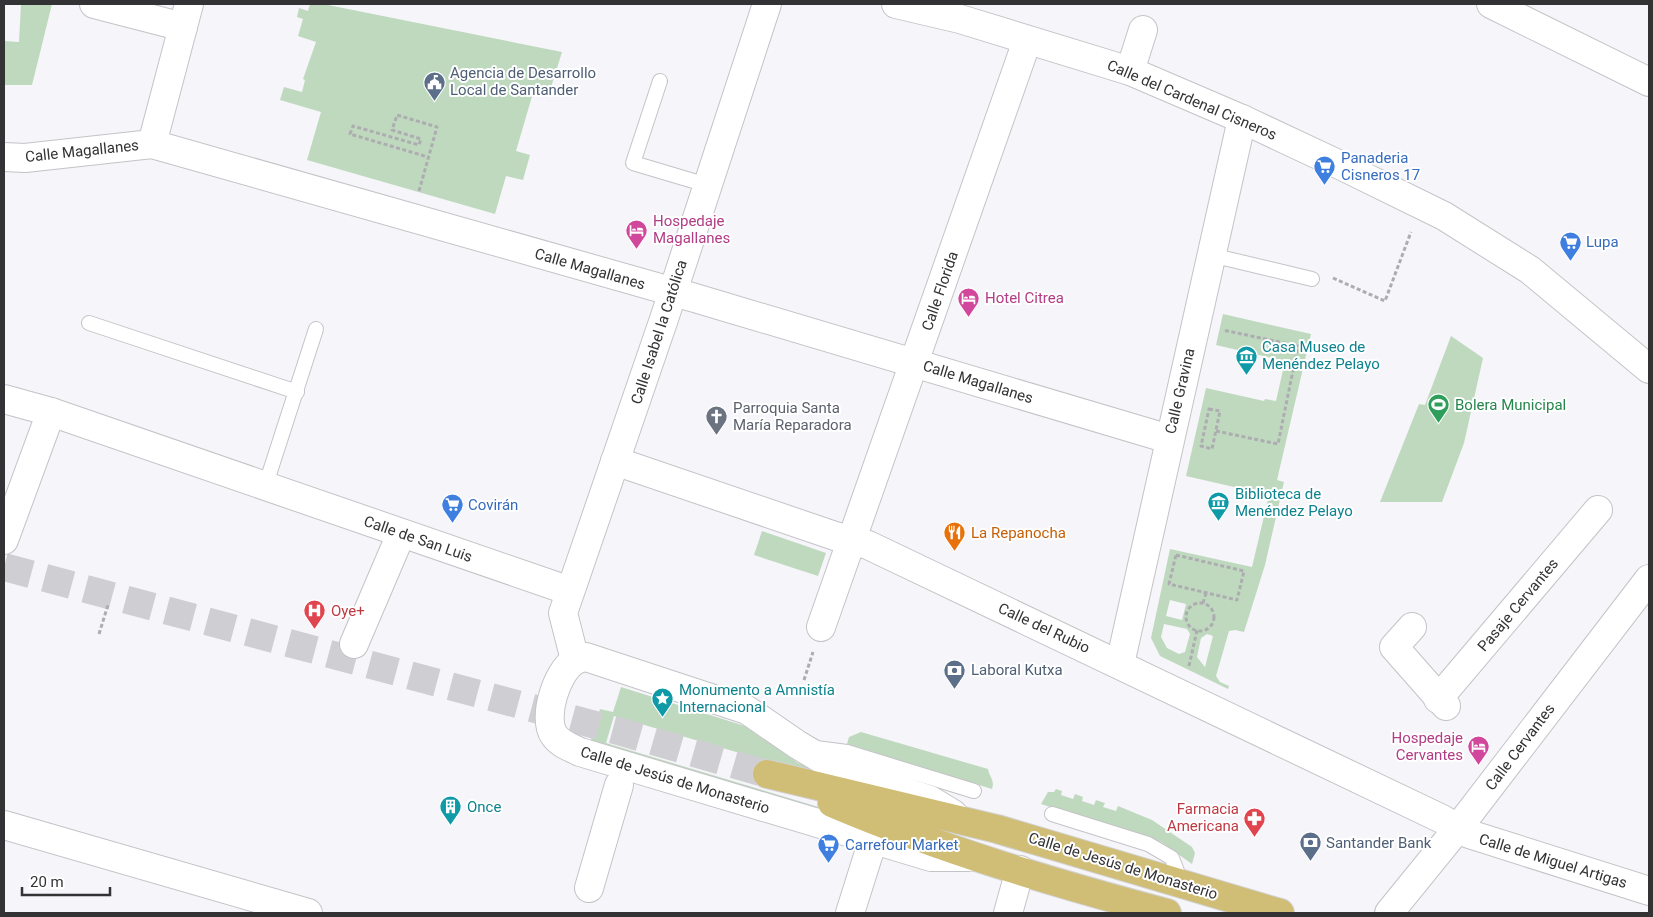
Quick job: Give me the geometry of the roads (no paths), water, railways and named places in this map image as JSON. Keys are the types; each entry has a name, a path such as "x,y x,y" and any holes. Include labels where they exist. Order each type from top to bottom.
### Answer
{"main road":[{"name":"Calle de Jesús de Monasterio","path":"1167,913 974,856 878,823 767,774 965,821 1280,913"}],"street":[{"path":"94,4 186,16 152,144"},
{"name":"Calle Isabel la Católica","path":"575,660 563,613 767,4"},
{"name":"Calle del Cardenal Cisneros","path":"896,4 960,18 1130,71 1242,119 1422,205 1444,216 1530,270 1649,369"},
{"path":"1491,4 1649,82"},
{"path":"1130,71 1143,30"},
{"name":"Calle Florida","path":"821,627 915,363 1026,40"},
{"name":"Calle Gravina","path":"1120,664 1242,119"},
{"name":"Calle Magallanes","path":"4,157 24,158 152,144 672,292 1169,440"},
{"name":"Calle de San Luis","path":"4,399 51,412 265,488 570,591"},
{"path":"4,540 51,412"},
{"name":"Calle del Rubio","path":"615,461 851,541 868,545 1120,664 1458,828"},
{"name":"Pasaje Cervantes","path":"1412,627 1394,647 1442,702 1598,510"},
{"path":"354,644 401,534"},
{"name":"Calle Cervantes","path":"1389,913 1458,828 1504,753 1649,579"},
{"name":"Calle de Jesús de Monasterio","path":"965,821 930,800 835,767 798,746 747,710 586,657 575,660 560,678 551,700 550,723 553,733 561,742 580,752 931,857 974,856"},
{"path":"589,888 619,786"},
{"path":"4,824 308,913"},
{"name":"Calle de Miguel Artigas","path":"1458,828 1469,834 1649,891"},
{"path":"850,913 873,840"},
{"path":"1008,913 1020,870"}],"lane":[{"path":"660,81 633,162 707,185"},
{"path":"1211,255 1318,277"},
{"path":"89,323 297,392"},
{"path":"265,488 316,329"},
{"path":"798,746 847,752 974,791"},
{"path":"1052,814 1148,844 1172,858 1182,885"}],"tunnel":[{"path":"4,567 618,731 767,774"}],"place":[{"name":"Agencia de Desarrollo Local de Santander","path":"434,101"},
{"name":"Panaderia Cisneros 17","path":"1325,186"},
{"name":"Hospedaje Magallanes","path":"637,249"},
{"name":"Lupa","path":"1570,261"},
{"name":"Hotel Citrea","path":"969,317"},
{"name":"Casa Museo de Menéndez Pelayo","path":"1246,375"},
{"name":"Bolera Municipal","path":"1439,424"},
{"name":"Parroquia Santa María Reparadora","path":"717,436"},
{"name":"Biblioteca de Menéndez Pelayo","path":"1219,522"},
{"name":"Covirán","path":"452,524"},
{"name":"La Repanocha","path":"955,552"},
{"name":"Oye+","path":"315,630"},
{"name":"Laboral Kutxa","path":"955,689"},
{"name":"Monumento a Amnistía Internacional","path":"663,718"},
{"name":"Hospedaje Cervantes","path":"1479,766"},
{"name":"Once","path":"451,826"},
{"name":"Farmacia Americana","path":"1255,837"},
{"name":"Santander Bank","path":"1310,862"},
{"name":"Carrefour Market","path":"829,864"}]}
